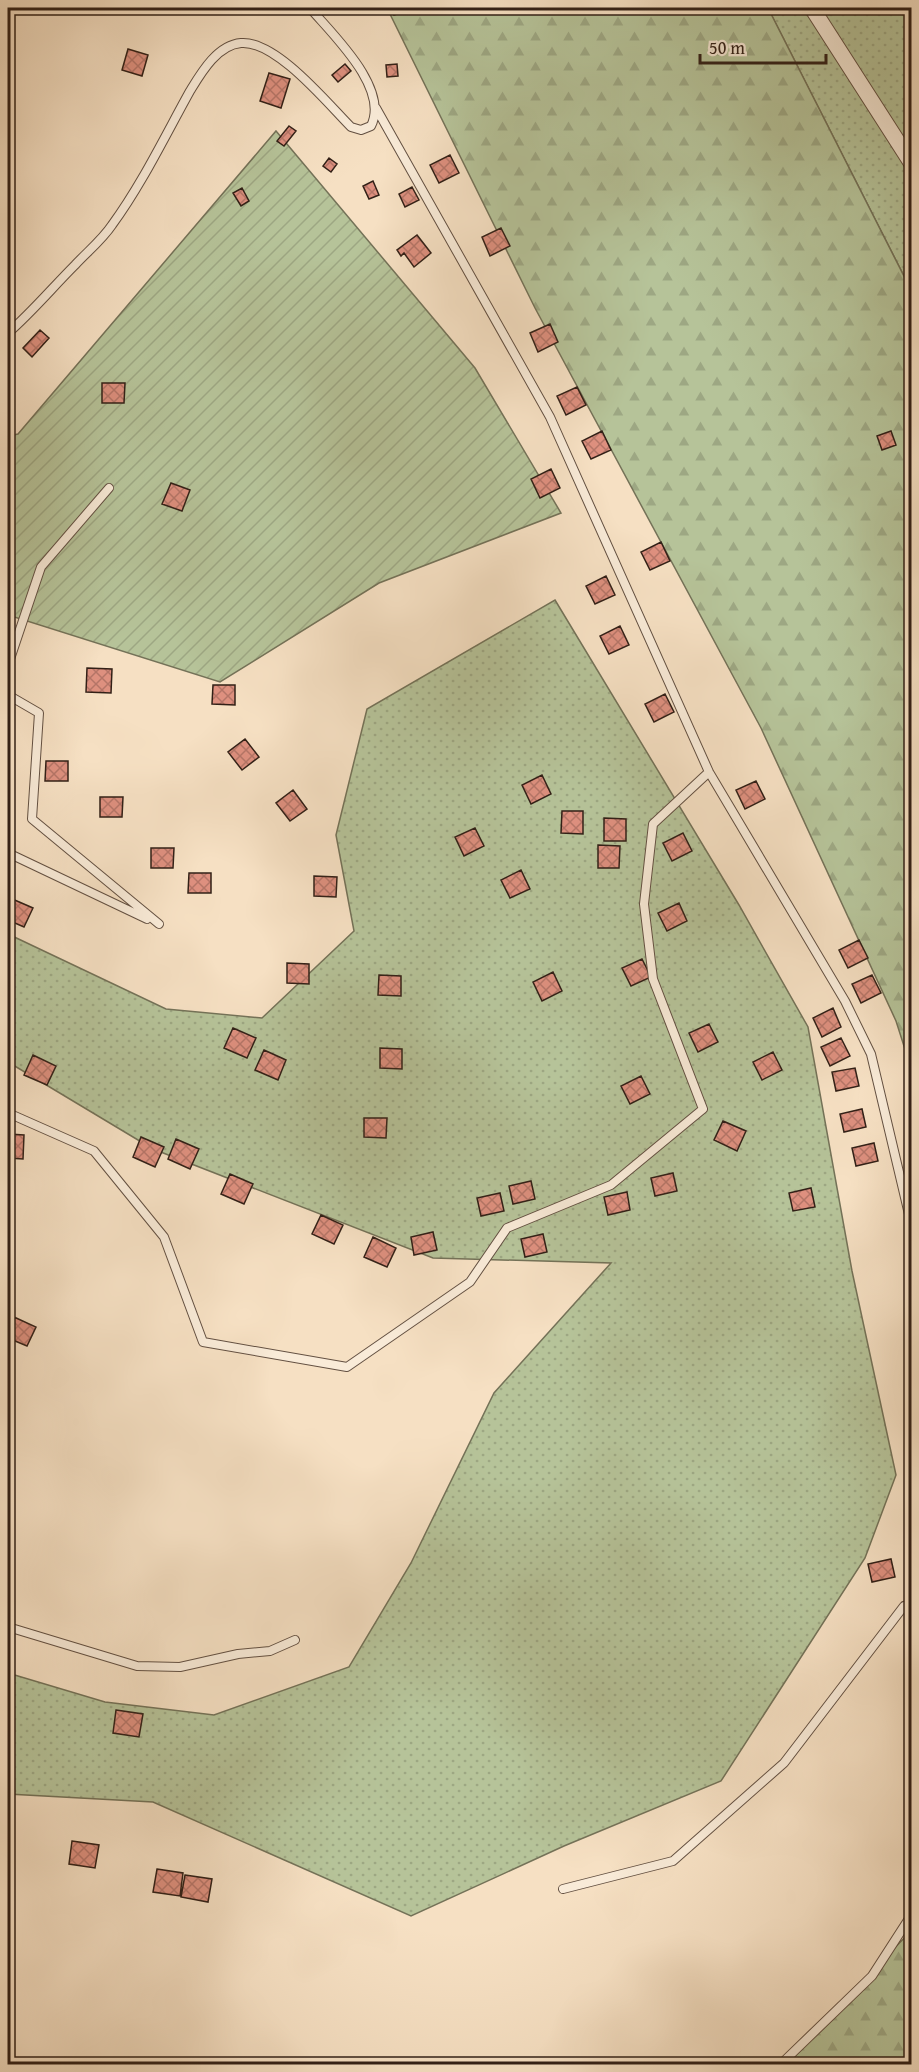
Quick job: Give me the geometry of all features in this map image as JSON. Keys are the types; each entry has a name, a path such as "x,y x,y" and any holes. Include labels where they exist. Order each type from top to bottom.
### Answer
{"street":[{"path":"812,8 912,164"}],"lane":[{"path":"310,8 364,73 376,108 550,417 710,772 844,1001 871,1054 912,1227"},
{"path":"8,333 47,297 111,228 128,203 195,83 217,54 227,47 242,42 259,47 278,57 304,78 351,127 360,130 371,126 376,108"},
{"path":"8,665 41,567 109,488"},
{"path":"8,695 39,713 32,819 159,924 8,853"},
{"path":"8,1113 94,1150 164,1238 203,1342 347,1367 470,1282 507,1228 612,1185 703,1109 653,979 644,904 653,824 710,772"},
{"path":"563,1889 673,1861 784,1762 909,1607"},
{"path":"8,1627 137,1666 180,1667 238,1654 270,1651 295,1640"},
{"path":"781,2064 872,1976 912,1914"}],"green space":[{"path":"387,8 768,8 911,290 911,1068 896,1021 761,728 535,308"},
{"path":"768,8 911,8 911,290"},
{"path":"276,131 475,368 561,513 379,583 220,682 8,615 8,436 18,434"},
{"path":"555,600 739,905 808,1027 852,1271 896,1475 865,1558 721,1781 564,1846 411,1916 153,1802 8,1794 8,1673 105,1702 214,1715 349,1667 411,1563 494,1393 611,1263 433,1258 153,1149 8,1062 8,934 166,1009 262,1018 354,931 336,835 367,709"},
{"path":"911,1931 911,2064 783,2064 787,2059"}],"building":[{"path":"391,8 410,8 410,10 394,15"},
{"path":"128,49 148,55 142,76 122,70"},
{"path":"345,64 351,71 338,82 332,75"},
{"path":"397,64 398,76 387,77 386,65"},
{"path":"269,73 290,79 281,108 260,101"},
{"path":"289,126 296,131 284,146 277,141"},
{"path":"450,155 459,173 439,183 430,165"},
{"path":"329,158 337,164 331,172 323,166"},
{"path":"373,181 379,195 369,199 363,186"},
{"path":"412,187 419,200 405,207 399,194"},
{"path":"242,188 249,201 241,206 233,193"},
{"path":"501,228 510,246 490,256 482,237"},
{"path":"417,235 431,253 414,267 404,253 401,256 397,250"},
{"path":"550,324 558,342 538,352 530,333"},
{"path":"40,330 49,338 32,357 23,348"},
{"path":"102,383 125,383 124,403 102,403"},
{"path":"577,387 586,405 566,415 557,396"},
{"path":"602,431 611,450 591,459 582,441"},
{"path":"891,431 896,445 882,450 877,436"},
{"path":"551,469 560,488 540,498 531,479"},
{"path":"171,483 190,490 182,511 162,504"},
{"path":"661,542 670,561 650,570 641,552"},
{"path":"606,576 615,595 595,604 586,586"},
{"path":"620,626 629,645 609,654 600,636"},
{"path":"87,668 112,669 111,693 86,692"},
{"path":"213,685 235,685 235,705 212,704"},
{"path":"665,694 674,712 654,722 645,704"},
{"path":"245,739 259,757 242,770 228,752"},
{"path":"46,761 68,761 68,781 45,781"},
{"path":"542,775 551,794 531,804 522,785"},
{"path":"756,781 765,799 745,809 736,790"},
{"path":"293,790 307,809 290,821 276,803"},
{"path":"100,797 123,797 122,817 100,817"},
{"path":"562,811 583,811 583,834 561,833"},
{"path":"604,818 626,819 626,841 604,841"},
{"path":"475,828 484,846 464,856 455,837"},
{"path":"683,833 692,851 672,861 663,843"},
{"path":"598,845 620,846 619,868 598,868"},
{"path":"151,848 174,848 173,868 151,868"},
{"path":"521,870 530,889 510,898 501,880"},
{"path":"189,873 211,873 211,893 188,893"},
{"path":"314,876 337,877 336,897 314,896"},
{"path":"10,898 33,908 24,927 8,920"},
{"path":"679,903 687,921 667,931 658,913"},
{"path":"859,940 868,958 848,968 839,950"},
{"path":"642,959 651,977 631,986 622,968"},
{"path":"287,963 309,964 309,984 287,983"},
{"path":"553,972 562,991 542,1001 533,982"},
{"path":"379,975 401,976 401,996 378,995"},
{"path":"872,975 881,993 861,1003 852,984"},
{"path":"833,1008 841,1027 822,1037 813,1018"},
{"path":"709,1024 718,1042 698,1052 689,1033"},
{"path":"233,1028 256,1038 247,1058 224,1048"},
{"path":"841,1038 850,1056 830,1066 821,1047"},
{"path":"380,1048 402,1049 402,1069 380,1068"},
{"path":"264,1050 286,1060 278,1080 255,1070"},
{"path":"773,1052 782,1070 762,1080 753,1062"},
{"path":"33,1055 56,1066 47,1085 24,1075"},
{"path":"855,1068 859,1086 836,1091 832,1072"},
{"path":"641,1076 650,1094 630,1104 621,1086"},
{"path":"862,1109 866,1127 844,1132 840,1114"},
{"path":"364,1118 387,1118 386,1138 364,1137"},
{"path":"723,1121 746,1131 737,1151 714,1140"},
{"path":"8,1134 24,1135 23,1159 8,1158"},
{"path":"141,1137 164,1147 155,1167 133,1157"},
{"path":"176,1139 199,1149 190,1169 168,1159"},
{"path":"874,1143 878,1161 856,1166 852,1148"},
{"path":"673,1173 677,1191 655,1196 651,1178"},
{"path":"230,1174 253,1184 244,1204 221,1194"},
{"path":"531,1181 535,1199 513,1204 509,1186"},
{"path":"811,1188 815,1207 793,1211 789,1193"},
{"path":"627,1192 630,1210 608,1215 604,1197"},
{"path":"500,1193 504,1211 481,1216 477,1198"},
{"path":"321,1215 343,1225 334,1244 312,1234"},
{"path":"433,1232 437,1250 414,1255 411,1237"},
{"path":"543,1234 547,1252 525,1257 521,1239"},
{"path":"373,1237 396,1248 387,1267 364,1257"},
{"path":"14,1317 36,1327 27,1346 8,1338"},
{"path":"891,1559 895,1577 872,1582 868,1564"},
{"path":"116,1710 143,1714 139,1737 113,1733"},
{"path":"72,1841 99,1845 95,1868 69,1864"},
{"path":"157,1869 183,1873 180,1896 153,1892"},
{"path":"185,1875 212,1879 208,1902 181,1897"}]}
